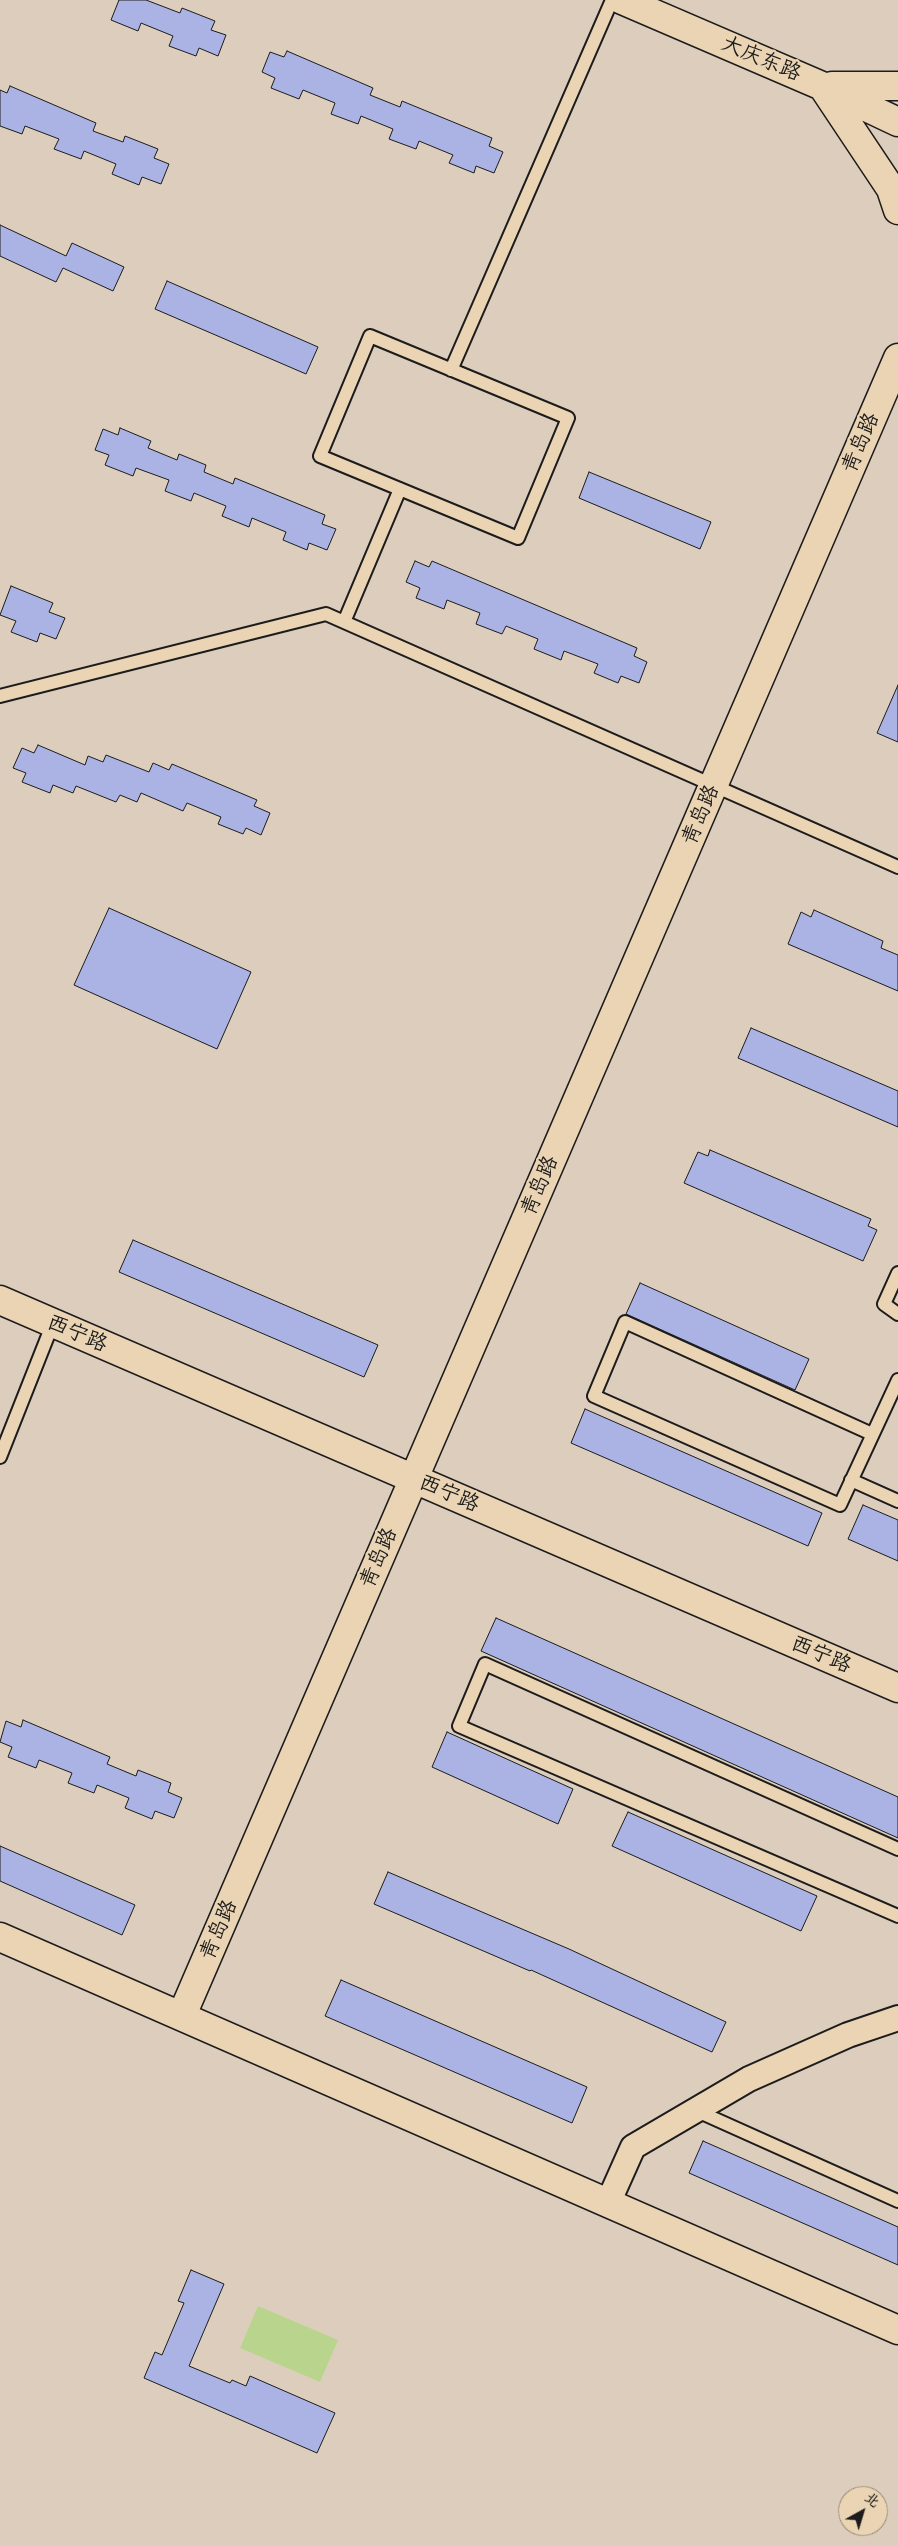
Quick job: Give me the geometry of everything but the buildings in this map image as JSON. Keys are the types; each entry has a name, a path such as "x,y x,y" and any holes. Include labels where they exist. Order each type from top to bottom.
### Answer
{"street":[{"name":"大庆东路","path":"622,0 822,86 898,122"},
{"path":"822,86 898,86"},
{"path":"822,86 891,189 898,210"},
{"name":"青岛路","path":"182,2015 898,358"},
{"name":"西宁路","path":"0,1300 898,1688"},
{"path":"0,1937 182,2015 898,2330"},
{"path":"608,2203 633,2147 749,2079 848,2035 898,2018"}],"lane":[{"path":"451,370 612,0"},
{"path":"370,336 568,418 518,538 400,489 320,456 370,336"},
{"path":"344,622 400,489"},
{"path":"0,696 326,614 898,867"},
{"path":"898,1273 884,1304 898,1314"},
{"path":"872,1434 625,1322 594,1396 840,1505 898,1380"},
{"path":"0,1458 53,1323"},
{"path":"851,1480 898,1500"},
{"path":"898,1849 485,1664 459,1726 898,1916"},
{"path":"695,2110 898,2201"}],"green space":[{"path":"258,2306 338,2340 320,2382 240,2348"}]}
